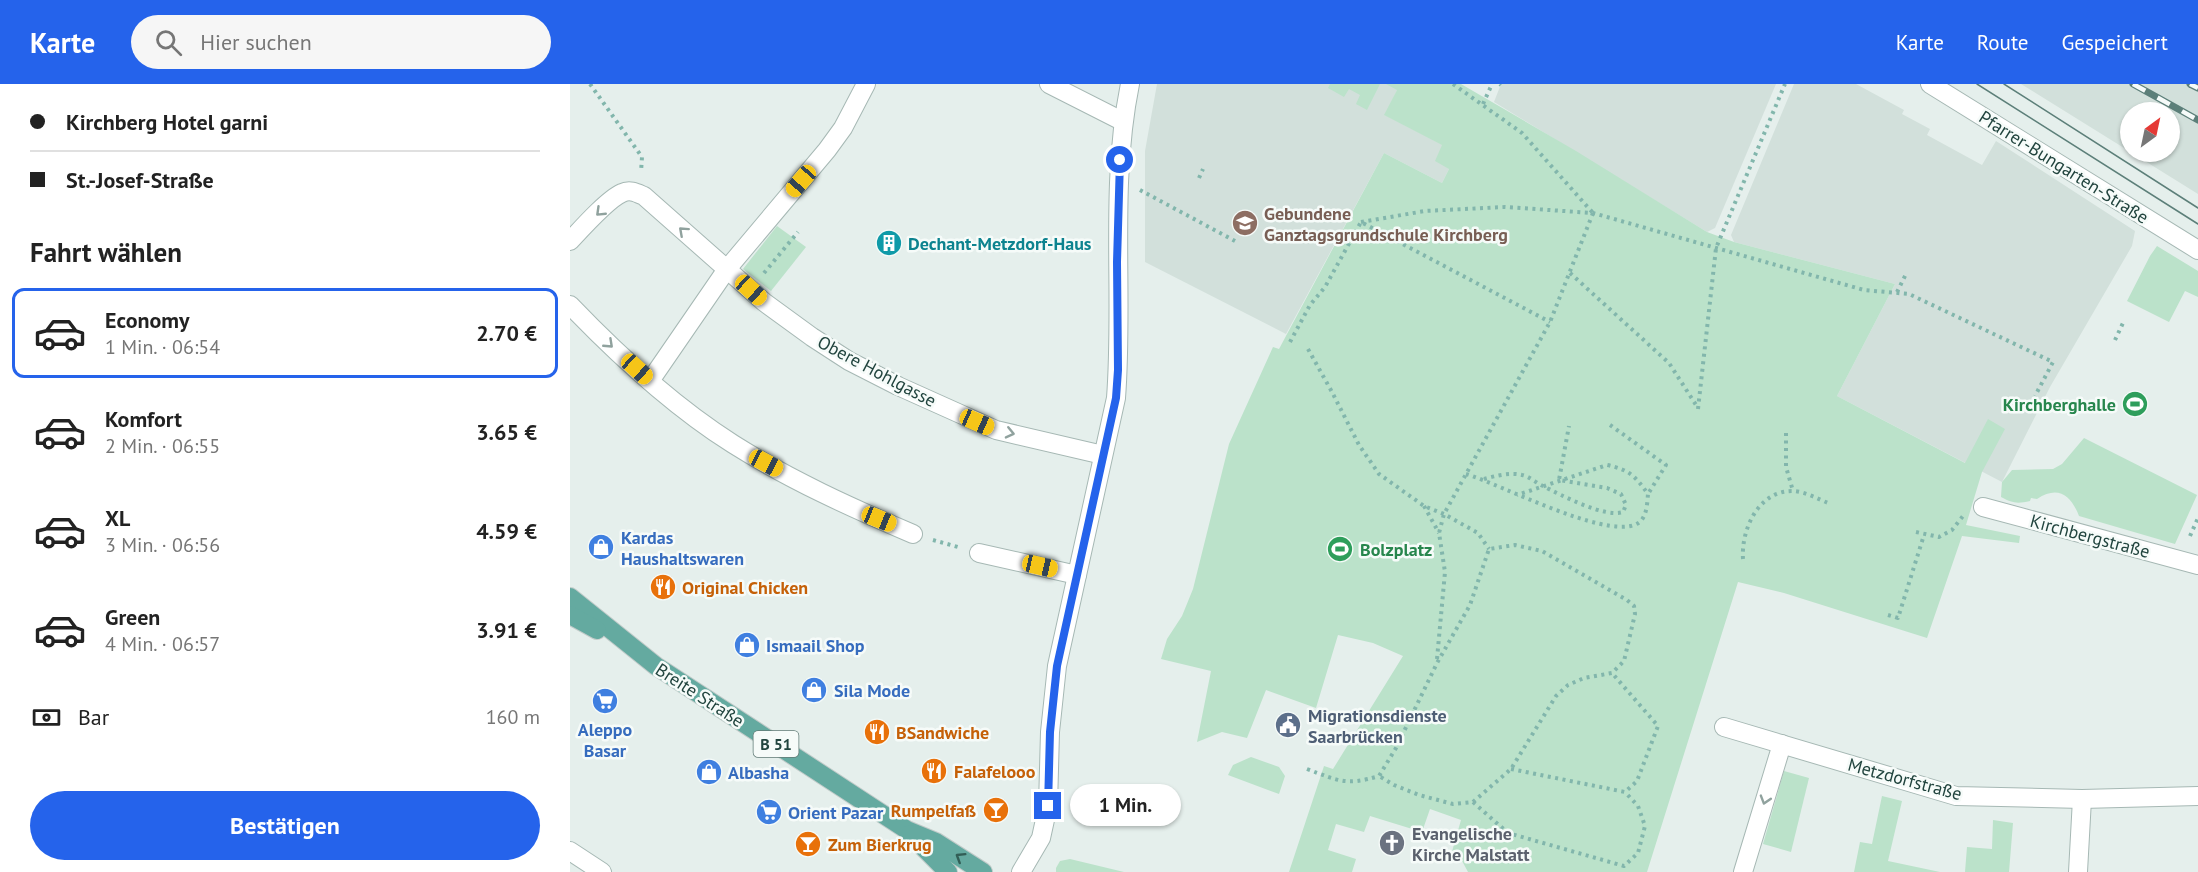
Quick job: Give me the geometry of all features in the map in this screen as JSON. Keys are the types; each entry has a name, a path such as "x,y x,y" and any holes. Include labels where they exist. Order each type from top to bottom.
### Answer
{"main road":[{"name":"Breite Straße","path":"570,597 645,658"},
{"name":"Breite Straße","path":"570,615 645,658 907,830 936,842 983,872"},
{"name":"Breite Straße","path":"907,830 948,872"}],"street":[{"path":"650,381 727,269 843,128 866,84"},
{"path":"1049,84 1122,121"},
{"path":"1021,872 1041,837 1048,806 1050,732 1057,666 1116,398 1117,262 1122,121 1130,84"},
{"name":"Pfarrer-Bungarten-Straße","path":"1930,84 2198,250"},
{"name":"Obere Hohlgasse","path":"570,240 613,198 623,192 634,191 644,196 764,302 849,361 898,386 996,430 1103,454"},
{"path":"570,305 650,381 732,444 862,512 913,534"},
{"name":"Kirchbergstraße","path":"1983,507 2198,565"},
{"path":"979,553 1077,575"},
{"name":"Metzdorfstraße","path":"1724,727 1956,796 2082,799 2198,796"},
{"path":"1743,872 1782,744"},
{"path":"2078,872 2082,799"},
{"path":"570,851 602,872"}],"path":[{"path":"590,84 635,146"},
{"path":"1453,84 1522,133 1593,213"},
{"path":"1483,104 1492,84"},
{"path":"1569,273 1669,363 1698,409 1716,248 1785,84"},
{"path":"1199,178 1203,169"},
{"path":"1120,179 1235,241"},
{"path":"1361,222 1425,211 1505,207 1593,213 1864,290 1909,294 2053,362 2035,396"},
{"path":"1439,533 1444,514 1550,322 1593,213"},
{"path":"1361,222 1550,322"},
{"path":"1290,342 1310,305 1325,287 1361,222"},
{"path":"759,281 798,232"},
{"path":"1897,292 1906,274"},
{"path":"2115,340 2123,323"},
{"path":"1308,349 1359,445 1378,474 1424,506 1478,533 1490,549"},
{"path":"1466,474 1602,525 1622,527 1635,525 1645,516 1648,494 1666,465 1610,425"},
{"path":"1559,480 1569,426"},
{"path":"1786,433 1786,467 1793,491"},
{"path":"1517,495 1607,465 1633,474 1648,494"},
{"path":"1483,479 1503,475 1522,475 1598,510 1616,514 1623,512 1626,505 1621,494 1607,488 1559,480"},
{"path":"1743,559 1746,535 1757,508 1775,496 1793,491 1828,503"},
{"path":"1424,506 1439,533 1445,572 1437,663"},
{"path":"1916,532 1939,537 1952,530 1965,513"},
{"path":"2190,536 2198,518"},
{"path":"913,534 979,553"},
{"path":"1888,615 1898,618 1924,535"},
{"path":"1307,769 1339,781 1354,782 1379,776 1419,795 1453,804 1473,802 1511,769 1556,696 1568,685 1584,678 1612,673 1624,661 1635,614 1634,606 1627,600 1542,551 1515,545 1490,549"},
{"path":"1379,776 1396,748 1437,663 1470,605 1490,549"},
{"path":"1612,673 1658,726 1637,781 1625,792"},
{"path":"1473,802 1508,834 1624,866 1638,852 1645,826 1638,806 1625,792 1511,769"}],"shaded area":[{"name":"Gebundene Ganztagsgrundschule Kirchberg","path":"1157,84 1400,84 1385,115 1443,145 1449,169 1442,183 1384,153 1286,334 1145,262 1145,151"},
{"path":"1501,84 1776,84 1715,228 1707,232 1494,102"},
{"path":"1794,84 1856,84 1904,110 1902,114 1930,129 1927,135 1982,165 1996,141 2135,231 2132,246 2050,387 2002,482 1837,396 1895,284 1734,242 1731,235"},
{"path":"2021,84 2198,84 2198,194 2146,162 2180,162 2180,102 2120,102 2120,146"}],"green space":[{"path":"1330,84 1380,84 1367,110 1356,104 1360,95 1349,89 1344,97 1328,88"},
{"path":"1386,84 1461,84 1576,151 1707,232 1734,242 1895,284 1837,396 1965,463 1988,419 2005,429 1982,472 1966,525 2020,536 2019,543 1962,536 1927,638 1784,593 1738,582 1647,872 1468,872 1461,859 1451,855 1461,820 1430,809 1422,832 1370,816 1364,832 1336,824 1328,850 1356,859 1352,872 1289,872 1324,766 1333,769 1403,656 1373,643 1338,635 1316,708 1266,690 1247,738 1222,732 1197,742 1211,671 1161,659 1167,639 1182,616 1193,589 1229,444 1273,347 1279,349 1384,153 1442,183 1449,169 1435,161 1442,145 1384,115 1397,90"},
{"path":"777,226 806,247 771,291 743,269"},
{"path":"2157,246 2198,271 2198,297 2185,291 2169,322 2127,301"},
{"path":"2084,438 2197,495 2175,544 2079,516 2072,503 2063,494 2051,493 2022,502 2012,502 2001,497 2002,482 2012,470 2053,469 2062,464"},
{"path":"1251,757 1279,767 1285,776 1279,794 1228,775 1233,765"},
{"path":"1784,771 1809,778 1791,852 1763,844"},
{"path":"1882,796 1902,801 1888,861 1940,872 1854,872 1860,842 1872,844"},
{"path":"1993,820 2013,823 2009,872 1965,872 1967,847 1992,849"},
{"path":"1070,859 1124,872 1056,872 1060,861"}],"tram line":[{"path":"1977,84 2198,224"},
{"path":"2004,84 2198,208"}],"railway":[{"path":"2133,84 2198,120"},
{"path":"2190,84 2198,88"}],"place":[{"name":"Gebundene Ganztagsgrundschule Kirchberg","path":"1245,223"},
{"name":"Dechant-Metzdorf-Haus","path":"889,243"},
{"name":"Kirchberghalle","path":"2135,404"},
{"name":"Kardas Haushaltswaren","path":"601,547"},
{"name":"Bolzplatz","path":"1340,549"},
{"name":"Original Chicken","path":"663,587"},
{"name":"Ismaail Shop","path":"747,645"},
{"name":"Sila Mode","path":"814,690"},
{"name":"Aleppo Basar","path":"605,701"},
{"name":"Migrationsdienste Saarbrücken","path":"1288,725"},
{"name":"BSandwiche","path":"877,732"},
{"name":"Falafelooo","path":"934,771"},
{"name":"Albasha","path":"709,772"},
{"name":"Rumpelfaß","path":"996,810"},
{"name":"Orient Pazar","path":"769,812"},
{"name":"Evangelische Kirche Malstatt","path":"1392,843"},
{"name":"Zum Bierkrug","path":"808,844"}],"route":[{"path":"1048,806 1050,732 1057,666 1116,398 1120,160"}]}
